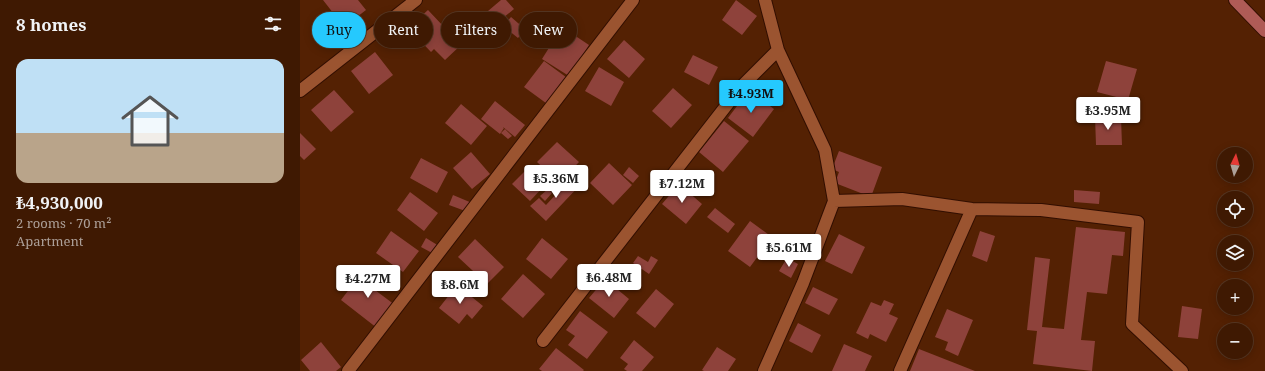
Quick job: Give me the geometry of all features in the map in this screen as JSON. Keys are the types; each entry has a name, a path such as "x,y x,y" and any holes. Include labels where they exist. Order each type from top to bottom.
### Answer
{"street":[{"path":"300,91 416,0"},
{"path":"348,371 633,0"},
{"path":"764,371 803,283 834,201 824,150 778,50 765,0"},
{"path":"1235,0 1265,31"},
{"path":"543,341 740,88 778,50"},
{"path":"834,201 902,199 972,209 1041,210 1138,222 1132,324 1182,371"},
{"path":"900,371 972,209"}],"building":[{"path":"323,0 358,0 366,10 363,12 332,12"},
{"path":"501,0 506,0 514,9 510,12 488,11"},
{"path":"736,0 757,16 742,35 722,20"},
{"path":"433,15 441,24 441,48 458,48 445,60 434,49 431,52 427,48 433,48"},
{"path":"511,17 519,24 518,38 511,32"},
{"path":"577,37 589,45 569,76 542,59 549,48 577,48"},
{"path":"624,40 645,59 629,78 607,59"},
{"path":"375,52 393,75 369,94 351,71"},
{"path":"693,55 718,67 709,85 684,72"},
{"path":"544,61 570,80 550,106 524,87"},
{"path":"1106,61 1137,69 1128,100 1097,92"},
{"path":"599,67 624,82 611,106 585,91"},
{"path":"673,88 692,105 671,128 652,111"},
{"path":"334,90 354,112 331,132 311,110"},
{"path":"749,90 774,109 753,137 728,118"},
{"path":"495,101 525,125 515,137 503,127 504,128 500,134 481,119"},
{"path":"461,104 487,126 471,145 445,123"},
{"path":"1095,117 1121,117 1122,145 1096,145"},
{"path":"724,121 749,141 723,172 699,152"},
{"path":"505,129 512,136 508,139 501,133"},
{"path":"300,133 316,149 304,160 300,156"},
{"path":"557,142 579,162 559,183 537,162"},
{"path":"839,151 882,167 871,197 835,183 839,172 832,169"},
{"path":"471,152 490,174 472,189 453,168"},
{"path":"421,158 448,172 437,193 410,178"},
{"path":"609,163 632,185 613,205 590,183"},
{"path":"529,167 546,184 530,201 512,184"},
{"path":"629,167 639,176 633,183 623,175"},
{"path":"574,175 582,183 546,221 530,206 539,198 546,205"},
{"path":"679,184 702,204 686,224 662,204"},
{"path":"548,189 552,193 545,201 540,196"},
{"path":"1074,190 1100,192 1099,204 1074,202"},
{"path":"410,192 438,213 424,231 397,210"},
{"path":"453,195 472,203 468,212 449,205"},
{"path":"715,208 735,224 728,233 707,217"},
{"path":"750,221 772,237 750,267 728,251"},
{"path":"1076,227 1125,232 1123,256 1112,255 1107,294 1087,292 1081,340 1095,341 1092,371 1033,364 1037,331 1027,330 1035,257 1050,259 1042,327 1064,329"},
{"path":"391,231 419,251 403,272 376,253"},
{"path":"980,231 995,236 987,262 972,256"},
{"path":"839,234 865,247 852,274 825,261"},
{"path":"426,238 439,246 434,254 421,247"},
{"path":"542,238 568,259 551,279 526,259"},
{"path":"475,239 504,267 487,284 458,257"},
{"path":"638,256 648,262 651,256 658,260 649,274 633,263"},
{"path":"787,258 798,264 791,278 779,271"},
{"path":"366,267 379,276 371,287 395,305 377,328 341,300"},
{"path":"523,274 545,294 523,318 501,299"},
{"path":"605,279 629,299 614,318 589,298"},
{"path":"457,285 483,306 472,319 467,314 459,324 439,308"},
{"path":"813,287 838,299 829,315 805,303"},
{"path":"656,289 674,304 655,328 636,313"},
{"path":"884,300 894,304 889,314 898,318 886,342 870,334 868,339 856,333 871,302 881,306"},
{"path":"1182,306 1202,309 1198,339 1178,337"},
{"path":"947,309 973,320 958,356 945,350 948,342 935,337"},
{"path":"580,311 608,332 587,359 568,345 575,336 566,330"},
{"path":"798,323 821,335 812,353 789,341"},
{"path":"634,340 654,357 642,371 627,371 624,369 628,364 620,358"},
{"path":"321,342 341,367 336,371 310,371 301,360"},
{"path":"844,344 872,356 865,371 832,371"},
{"path":"717,347 736,359 728,371 702,370"},
{"path":"556,348 584,370 542,371 539,369"},
{"path":"919,349 975,371 910,371"}]}
